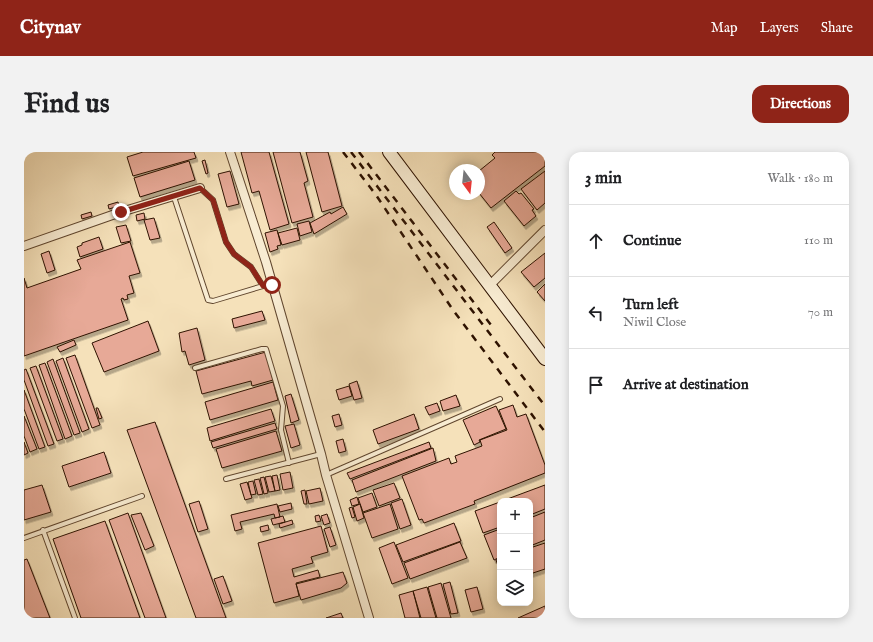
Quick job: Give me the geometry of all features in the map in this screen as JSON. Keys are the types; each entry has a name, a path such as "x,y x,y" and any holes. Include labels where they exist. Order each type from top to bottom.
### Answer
{"main road":[{"path":"389,152 544,356"}],"street":[{"path":"230,152 272,285 368,618"},
{"path":"24,246 121,212 200,188"},
{"path":"490,286 545,230"}],"lane":[{"path":"200,188 213,200 226,242 234,254 251,267 263,286"},
{"path":"174,197 208,300 213,301 263,286 272,285"},
{"path":"195,368 266,349 283,406 281,430 289,463"},
{"path":"326,475 500,399"},
{"path":"226,479 321,454"},
{"path":"24,538 142,496"},
{"path":"43,530 75,618"}],"building":[{"path":"143,152 194,152 196,158 133,176 127,157"},
{"path":"241,152 269,152 289,224 270,230 259,191 252,193"},
{"path":"273,152 300,152 308,181 304,183 313,217 292,223"},
{"path":"306,152 328,152 342,206 322,212"},
{"path":"495,152 545,152 545,166 491,208 485,200 485,166 495,158 492,155"},
{"path":"205,160 208,173 206,174 202,161"},
{"path":"189,161 195,180 140,197 134,178"},
{"path":"230,171 239,204 227,207 218,174"},
{"path":"545,171 545,203 537,210 521,189"},
{"path":"516,191 519,194 521,193 534,209 532,210 536,216 524,226 504,201"},
{"path":"118,202 119,206 109,209 108,205"},
{"path":"343,207 347,214 314,234 310,223"},
{"path":"91,212 92,216 82,219 81,215"},
{"path":"144,213 145,219 137,221 136,215"},
{"path":"154,218 160,238 150,240 144,220"},
{"path":"309,221 312,232 300,236 297,224"},
{"path":"494,222 512,248 505,253 487,227"},
{"path":"126,225 131,241 121,243 116,227"},
{"path":"297,228 300,240 282,245 278,233"},
{"path":"277,230 281,245 277,246 278,249 270,252 265,233"},
{"path":"99,237 103,249 80,257 77,247 82,245 82,243"},
{"path":"130,242 140,273 129,276 134,293 127,295 128,299 121,299 128,320 24,356 24,278 27,288 81,269 77,260"},
{"path":"49,251 55,270 47,273 41,254"},
{"path":"545,253 545,278 534,287 521,272"},
{"path":"545,284 545,301 537,292"},
{"path":"262,311 265,320 234,328 232,319"},
{"path":"148,321 159,351 104,372 92,343"},
{"path":"197,328 205,360 189,365 185,351 182,352 179,333"},
{"path":"74,340 76,345 60,352 57,347"},
{"path":"266,352 273,380 252,386 251,381 202,394 196,371"},
{"path":"75,355 100,425 92,428 66,358"},
{"path":"63,358 89,429 82,432 56,361"},
{"path":"53,359 80,433 74,435 47,362"},
{"path":"45,363 72,436 65,439 39,365"},
{"path":"36,366 63,439 57,441 30,368"},
{"path":"26,369 54,444 48,446 24,380 24,370"},
{"path":"357,381 362,398 354,400 349,384"},
{"path":"273,382 278,400 210,420 205,402"},
{"path":"349,386 352,396 339,400 336,390"},
{"path":"24,390 45,447 39,449 24,409"},
{"path":"291,394 299,420 291,423 285,396"},
{"path":"456,395 460,406 443,411 440,401"},
{"path":"437,403 440,411 429,415 425,407"},
{"path":"513,405 517,417 526,414 545,465 545,473 474,501 475,504 424,523 422,519 419,520 402,476 449,458 451,464 457,462 455,456 482,446 480,440 507,430 499,410"},
{"path":"496,406 506,429 479,440 480,442 474,445 463,420"},
{"path":"96,408 98,408 102,418 99,419"},
{"path":"271,409 275,421 210,441 207,428"},
{"path":"339,414 342,425 335,427 332,416"},
{"path":"414,414 419,429 378,444 373,430"},
{"path":"24,416 37,449 30,452 24,436"},
{"path":"155,422 226,618 196,618 127,430"},
{"path":"275,423 277,429 213,448 211,442"},
{"path":"294,424 300,445 291,448 285,426"},
{"path":"276,431 282,451 222,468 216,449"},
{"path":"343,439 346,451 339,453 336,441"},
{"path":"24,442 28,453 24,455"},
{"path":"429,442 431,448 350,479 347,473"},
{"path":"433,448 436,461 356,492 352,480"},
{"path":"104,452 111,473 69,487 62,466"},
{"path":"290,472 293,488 283,490 280,474"},
{"path":"277,475 280,490 275,491 272,476"},
{"path":"271,476 275,491 269,492 265,477"},
{"path":"264,477 268,493 264,494 260,478"},
{"path":"259,479 263,494 258,495 254,480"},
{"path":"253,481 256,494 251,495 248,482"},
{"path":"247,482 252,498 245,500 240,484"},
{"path":"394,483 400,498 379,506 373,490"},
{"path":"42,485 51,512 24,520 24,490"},
{"path":"545,485 545,509 533,514 533,498 510,498"},
{"path":"320,488 323,501 309,504 306,491"},
{"path":"305,490 307,504 304,504 301,491"},
{"path":"372,493 377,507 363,512 358,498"},
{"path":"357,497 359,504 352,506 350,500"},
{"path":"402,499 411,525 400,529 391,503"},
{"path":"199,501 208,529 198,532 189,504"},
{"path":"291,503 292,509 280,512 278,506"},
{"path":"497,503 497,528 483,533 475,511"},
{"path":"277,504 280,517 275,518 274,514 240,522 242,529 235,531 231,515"},
{"path":"360,504 364,518 357,521 353,507"},
{"path":"390,504 398,529 372,538 363,513"},
{"path":"352,507 355,517 352,518 349,508"},
{"path":"545,512 545,540 533,545 533,534 533,517"},
{"path":"128,513 166,618 145,618 109,520"},
{"path":"141,513 154,546 145,550 131,515"},
{"path":"327,514 330,523 324,525 321,516"},
{"path":"319,515 321,521 316,522 315,516"},
{"path":"283,516 285,522 273,525 271,519"},
{"path":"292,520 293,524 280,528 279,524"},
{"path":"105,521 140,618 81,618 53,539"},
{"path":"454,523 461,541 403,562 396,545"},
{"path":"268,525 269,530 261,532 260,527"},
{"path":"321,526 328,552 311,557 313,563 292,569 294,577 318,570 320,577 296,583 299,596 274,603 258,543"},
{"path":"330,527 336,545 330,547 324,529"},
{"path":"497,530 497,558 494,560 484,535"},
{"path":"394,542 408,578 392,584 379,548"},
{"path":"460,542 467,558 410,579 404,563"},
{"path":"545,543 545,569 533,573 533,570 533,547"},
{"path":"27,559 50,618 24,618 24,560"},
{"path":"343,572 347,583 341,588 301,600 296,584"},
{"path":"223,576 232,601 223,604 214,579"},
{"path":"450,582 458,613 451,614 443,584"},
{"path":"441,583 451,618 437,618 428,587"},
{"path":"427,587 436,618 421,618 413,591"},
{"path":"477,587 483,609 471,612 465,590"},
{"path":"413,591 420,618 405,618 399,595"},
{"path":"545,606 545,618 518,618"},
{"path":"341,613 343,618 326,618"}],"railway":[{"path":"343,152 376,195 453,310 545,432"},
{"path":"351,152 545,406"},
{"path":"359,152 491,325"}],"route":[{"path":"121,212 200,188 213,200 226,242 234,254 251,267 263,286 272,285"}]}
